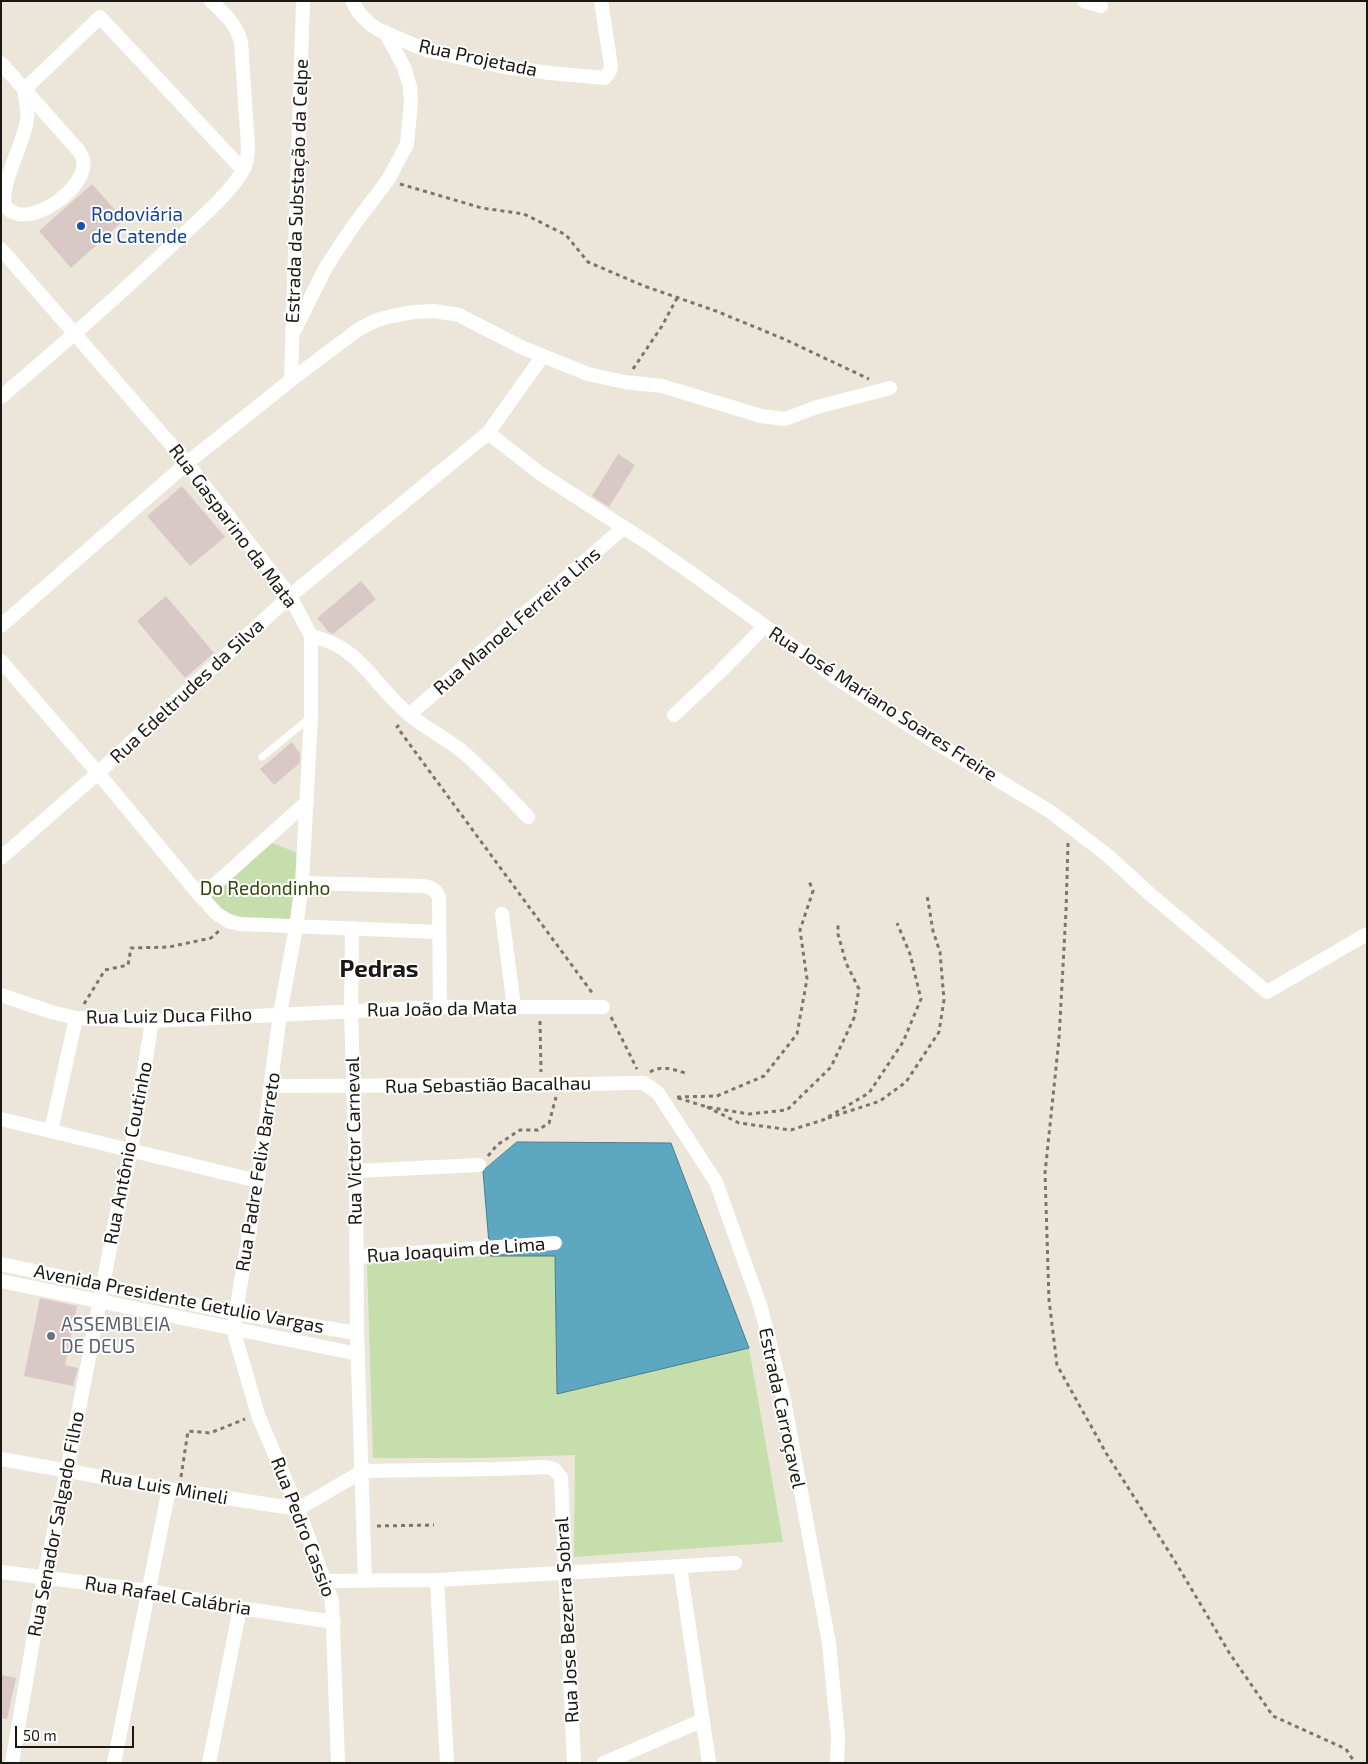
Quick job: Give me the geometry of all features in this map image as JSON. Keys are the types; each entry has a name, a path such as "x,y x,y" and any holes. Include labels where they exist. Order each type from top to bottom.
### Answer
{"street":[{"path":"1,396 75,334 211,207 243,170 248,156 248,146 241,42 239,34 229,17 211,1"},
{"name":"Estrada da Substação da Celpe","path":"291,380 303,1"},
{"name":"Rua Projetada","path":"352,1 359,13 370,24 426,50 475,62 540,72 605,78 611,66 602,1"},
{"path":"1084,1 1101,6"},
{"path":"24,90 100,17 243,170"},
{"path":"293,335 325,269 356,222 388,180 407,144 411,102 407,76 385,32"},
{"path":"1,63 78,150 83,160 82,171 75,186 42,212 28,216 18,215 10,211 5,205 4,194 6,180 27,121 27,105 24,90"},
{"name":"Rua Gasparino da Mata","path":"1,249 187,463 290,596 311,636"},
{"path":"1,626 187,463 291,380 360,329 377,320 414,312 434,311 459,315 542,356 588,374 624,382 662,386 761,416 784,419 817,407 890,388"},
{"name":"Rua Edeltrudes da Silva","path":"1,858 98,773 290,596 488,433 542,356"},
{"name":"Rua José Mariano Soares Freire","path":"488,433 541,474 694,575 850,687 933,742 1051,812 1108,855 1267,992 1367,934"},
{"name":"Rua Manoel Ferreira Lins","path":"409,715 624,527"},
{"path":"674,715 719,674 765,626"},
{"path":"311,636 328,640 344,649 368,670 394,701 409,715 464,753 528,817"},
{"name":"Rua Padre Felix Barreto","path":"233,1329 258,1181 280,1014 302,884 311,717 311,636"},
{"path":"1,661 217,914 230,922 240,924 440,932"},
{"path":"201,897 307,802"},
{"path":"302,884 424,886 438,893 440,1007"},
{"path":"502,914 514,1007"},
{"name":"Rua Victor Carneval","path":"352,928 351,1012 356,1171 357,1333 363,1471 365,1581"},
{"name":"Rua Luiz Duca Filho","path":"2,1000 76,1018 152,1021 280,1014"},
{"name":"Rua João da Mata","path":"280,1014 440,1007 603,1007"},
{"path":"51,1131 76,1018"},
{"name":"Rua Antônio Coutinho","path":"103,1285 131,1151 152,1021"},
{"name":"Rua Sebastião Bacalhau","path":"272,1086 353,1087 644,1083"},
{"name":"Estrada Carroçavel","path":"644,1083 658,1093 716,1182 761,1308 784,1400 829,1644 838,1737 837,1763"},
{"path":"1,1119 258,1181"},
{"path":"356,1171 479,1165"},
{"name":"Rua Joaquim de Lima","path":"356,1257 555,1243"},
{"name":"Avenida Presidente Getulio Vargas","path":"1,1264 235,1314 357,1333"},
{"name":"Avenida Presidente Getulio Vargas","path":"1,1281 358,1354"},
{"name":"Rua Senador Salgado Filho","path":"12,1763 44,1578 103,1285"},
{"name":"Rua Pedro Cassio","path":"233,1329 258,1415 298,1509 332,1601 338,1763"},
{"name":"Rua Luis Mineli","path":"1,1459 174,1490 298,1509"},
{"name":"Rua Jose Bezerra Sobral","path":"363,1471 546,1467 554,1469 561,1477 574,1763"},
{"path":"298,1509 363,1471"},
{"path":"114,1763 150,1591 174,1490"},
{"path":"326,1581 437,1580 735,1563"},
{"path":"680,1566 709,1763"},
{"name":"Rua Rafael Calábria","path":"1,1572 150,1591 240,1608 334,1622"},
{"path":"437,1580 447,1763"},
{"path":"209,1763 240,1608"},
{"path":"604,1763 703,1720"}],"lane":[{"path":"262,757 311,717"}],"path":[{"path":"388,180 482,208 524,214 566,234 588,262 644,286 716,311 784,339 890,388"},
{"path":"624,382 662,326 678,298"},
{"path":"409,715 397,727 612,1018 644,1083"},
{"path":"1068,825 1066,911 1058,1039 1045,1173 1048,1300 1057,1365 1106,1453 1173,1558 1230,1654 1273,1716 1346,1749 1355,1763"},
{"path":"810,881 813,891 800,930 807,979 797,1034 764,1076 718,1096 675,1097 707,1107 739,1122 791,1130 880,1102 906,1082 939,1032 944,1000 940,952 933,931 927,895"},
{"path":"76,1018 105,970 128,965 131,948 169,947 211,938 230,922"},
{"path":"707,1107 749,1114 787,1110 831,1067 854,1018 859,988 846,963 838,934 838,922"},
{"path":"823,1120 869,1092 903,1042 921,999 910,954 897,923"},
{"path":"540,1008 541,1085"},
{"path":"644,1083 648,1072 655,1068 667,1067 685,1073"},
{"path":"479,1165 497,1145 520,1130 538,1130 549,1122 558,1084"},
{"path":"174,1490 188,1431 210,1433 258,1415"},
{"path":"364,1526 434,1525"}],"green space":[{"name":"Do Redondinho","path":"272,843 300,854 294,923 260,920 235,915 216,904 210,896"},
{"path":"490,1256 555,1256 557,1394 749,1348 783,1542 574,1557 575,1455 484,1458 373,1458 367,1263"}],"water":[{"path":"517,1142 671,1143 749,1348 557,1394 555,1256 490,1256 483,1171"}],"building":[{"name":"Rodoviária de Catende","path":"92,184 124,220 71,268 39,231"},
{"path":"618,454 635,465 609,507 592,496"},
{"path":"182,486 225,537 190,566 147,516"},
{"path":"361,581 376,599 333,634 329,632 317,618"},
{"path":"166,596 214,653 185,678 137,621"},
{"path":"292,742 300,754 300,763 274,785 260,769"},
{"name":"ASSEMBLEIA DE DEUS","path":"40,1298 77,1306 65,1365 78,1368 73,1386 24,1376"},
{"path":"1,1675 16,1678 7,1719 1,1718"}],"place":[{"name":"Rodoviária de Catende","path":"81,226"},
{"name":"ASSEMBLEIA DE DEUS","path":"51,1336"}],"district":[{"name":"Pedras","path":"379,969"}]}
